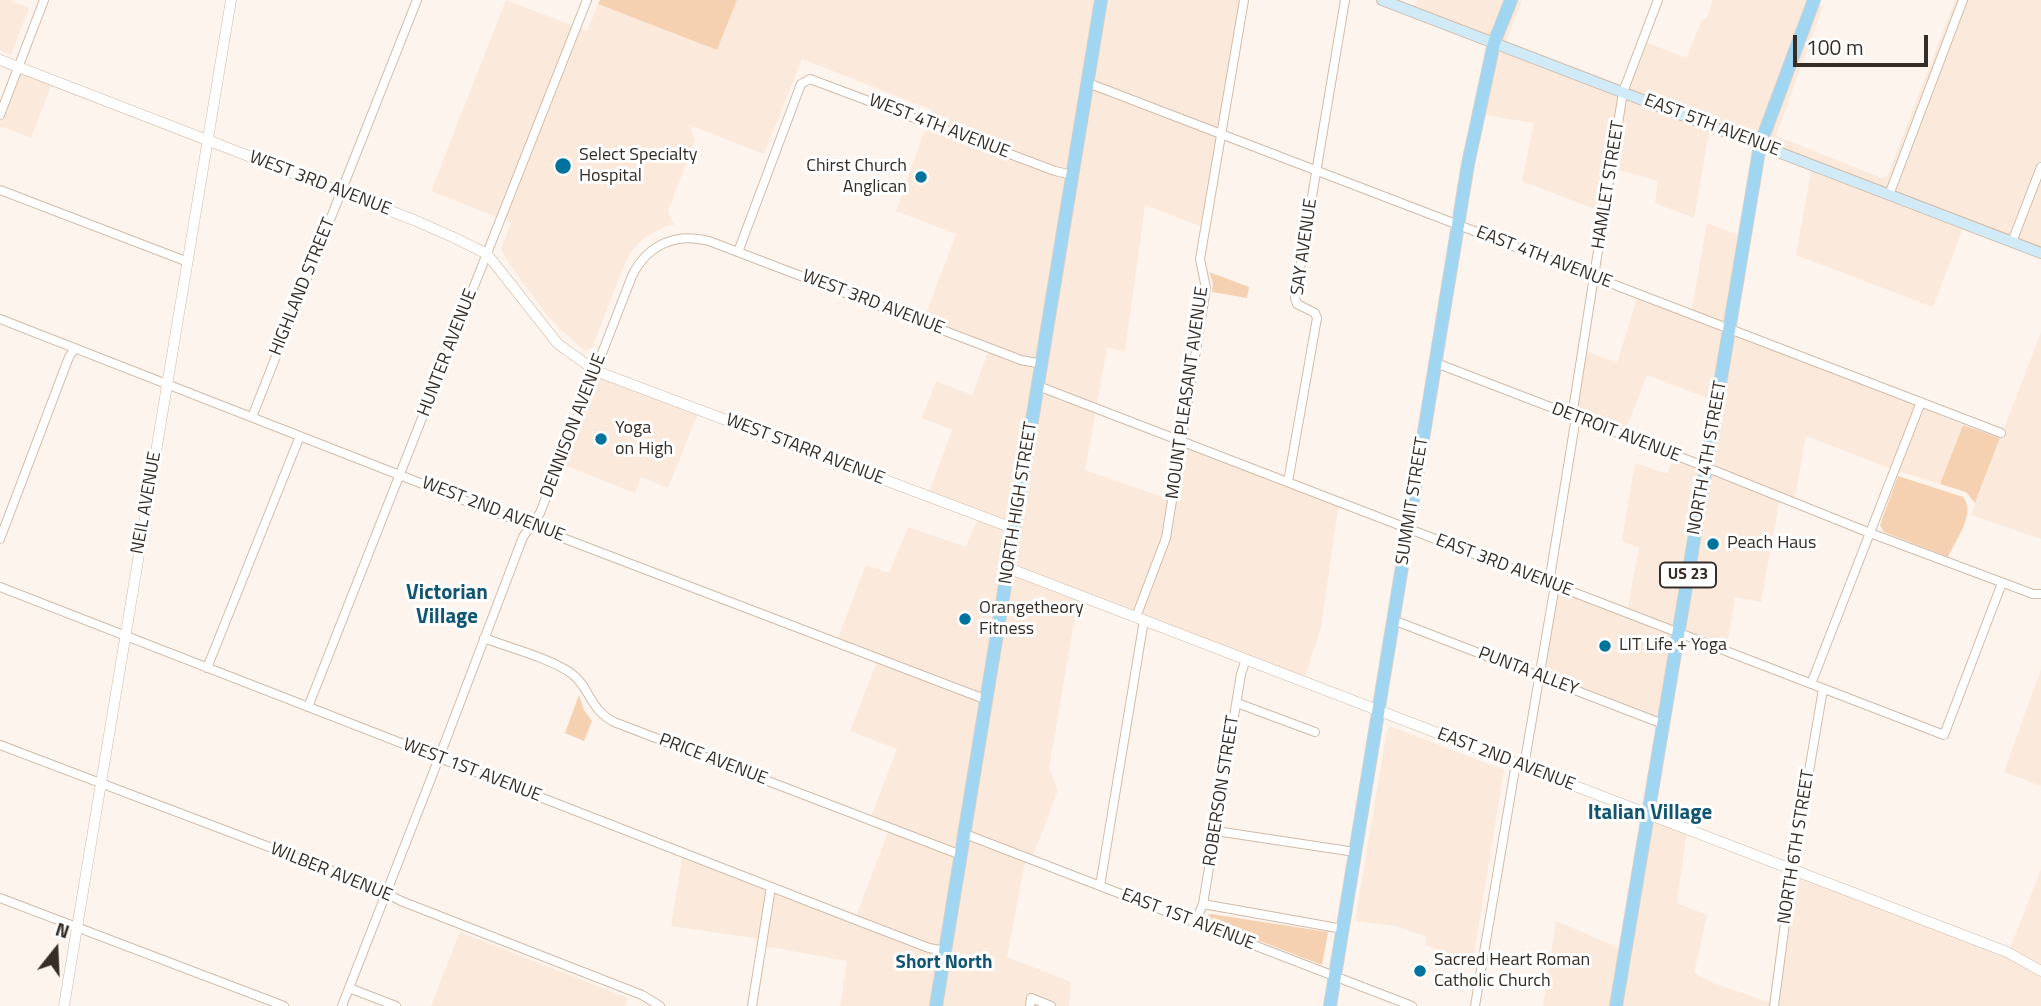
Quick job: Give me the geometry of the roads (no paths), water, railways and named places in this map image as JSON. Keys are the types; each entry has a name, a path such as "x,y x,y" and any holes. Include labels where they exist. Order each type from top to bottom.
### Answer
{"main road":[{"name":"NORTH HIGH STREET","path":"936,1006 1101,0"},
{"name":"EAST 5TH AVENUE","path":"1382,0 2041,253"},
{"name":"SUMMIT STREET","path":"1330,1006 1468,164 1494,43 1511,0"},
{"name":"NORTH 4TH STREET","path":"1616,1006 1760,145 1814,0"}],"street":[{"path":"0,115 44,0"},
{"name":"NEIL AVENUE","path":"64,1006 231,0"},
{"name":"HIGHLAND STREET","path":"252,417 417,0"},
{"name":"HUNTER AVENUE","path":"308,707 587,0"},
{"name":"MOUNT PLEASANT AVENUE","path":"1100,886 1140,619 1166,538 1182,442 1206,288 1200,260 1244,0"},
{"name":"SAY AVENUE","path":"1288,482 1317,318 1315,313 1297,304 1295,299 1345,0"},
{"name":"HAMLET STREET","path":"1475,1006 1539,675 1594,277 1623,92 1658,0"},
{"path":"1889,195 1963,0"},
{"name":"WEST 3RD AVENUE","path":"0,60 446,234 487,254 558,344 596,371"},
{"name":"WEST 4TH AVENUE","path":"738,252 801,85 806,80 815,79 1055,171 1072,175"},
{"name":"EAST 4TH AVENUE","path":"1087,83 2001,433"},
{"path":"2012,242 2040,169"},
{"path":"0,190 188,262"},
{"name":"WEST 3RD AVENUE","path":"663,243 680,238 699,238 1018,359 1042,364"},
{"name":"DENNISON AVENUE","path":"342,1006 523,537 540,513 637,266 646,255 663,243"},
{"name":"WEST 2ND AVENUE","path":"0,319 986,700"},
{"path":"0,539 69,356 75,348"},
{"name":"DETROIT AVENUE","path":"1436,363 1870,533 2002,583 2041,594"},
{"name":"WEST STARR AVENUE","path":"596,371 1015,528"},
{"name":"EAST 3RD AVENUE","path":"1038,386 1944,735 2002,583"},
{"path":"1811,684 1921,402"},
{"path":"207,668 300,436"},
{"name":"EAST 2ND AVENUE","path":"1008,568 2007,953 2041,971"},
{"name":"WEST 1ST AVENUE","path":"0,587 925,947 946,951"},
{"name":"PUNTA ALLEY","path":"1393,620 1663,724"},
{"name":"PRICE AVENUE","path":"484,638 573,674 596,709 614,722 961,855"},
{"name":"ROBERSON STREET","path":"1195,923 1203,904 1246,659"},
{"name":"NORTH 6TH STREET","path":"1774,1006 1792,871 1823,689"},
{"path":"1237,703 1315,732"},
{"name":"WILBER AVENUE","path":"0,745 372,886 401,901 642,995 660,1006"},
{"path":"1216,831 1356,852"},
{"name":"EAST 1ST AVENUE","path":"965,834 1412,1006"},
{"path":"752,1006 771,887"},
{"path":"0,898 284,1006"},
{"path":"1203,904 1343,929"},
{"path":"349,988 396,1006"},
{"path":"1031,1002 1051,1006"}],"place":[{"name":"Select Specialty Hospital","path":"563,166"},
{"name":"Chirst Church Anglican","path":"921,177"},
{"name":"Yoga on High","path":"601,439"},
{"name":"Peach Haus","path":"1713,544"},
{"name":"Orangetheory Fitness","path":"965,619"},
{"name":"LIT Life + Yoga","path":"1605,646"},
{"name":"Sacred Heart Roman Catholic Church","path":"1420,971"}],"district":[{"name":"Victorian Village","path":"447,606"},
{"name":"Italian Village","path":"1650,814"},
{"name":"Short North","path":"944,963"}]}
